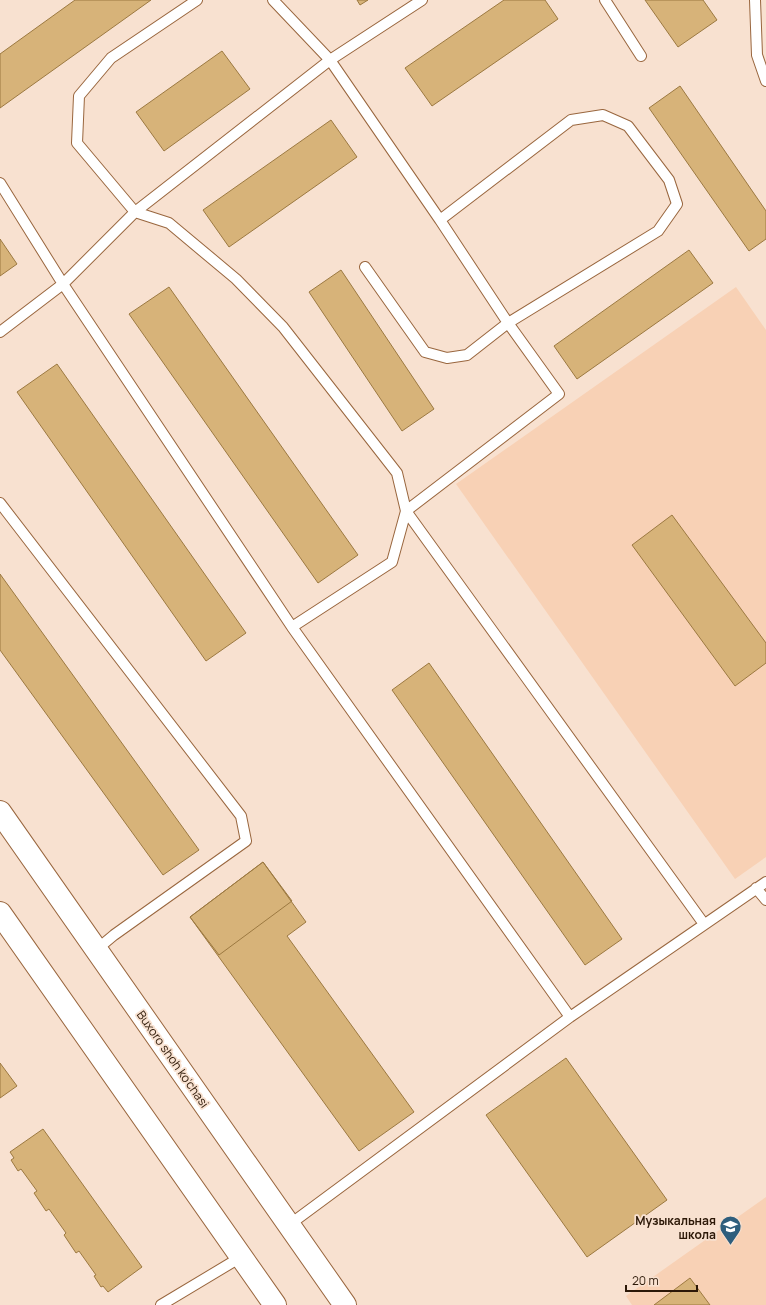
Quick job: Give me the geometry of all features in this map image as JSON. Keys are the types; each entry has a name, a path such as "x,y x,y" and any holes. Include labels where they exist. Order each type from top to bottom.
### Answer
{"main road":[{"name":"Buxoro shoh ko'chasi","path":"0,812 345,1305"},
{"path":"0,913 275,1305"}],"lane":[{"path":"197,0 111,58 79,96 78,143 135,212 170,223 236,279 283,327 397,473 406,511 704,924"},
{"path":"273,0 330,60 440,220 508,323 559,394 406,511 392,562 292,627"},
{"path":"0,332 63,284 135,212 330,60 422,0"},
{"path":"605,0 641,56"},
{"path":"755,0 757,55 766,81"},
{"path":"365,267 425,352 447,358 467,355 508,323 658,231 677,204 669,180 628,126 604,116 571,120 440,220"},
{"path":"0,183 63,284 292,627 570,1017"},
{"path":"0,503 241,816 246,841 114,935 96,950"},
{"path":"289,1225 570,1017 766,882"},
{"path":"756,888 766,900"},
{"path":"161,1305 241,1257"}],"shaded area":[{"path":"736,287 766,330 766,857 735,879 456,484"},
{"name":"Музыкальная школа","path":"766,1197 766,1305 632,1305 626,1296"}],"building":[{"path":"75,0 151,0 0,108 0,54"},
{"path":"357,0 368,0 360,5"},
{"path":"504,0 545,0 558,19 432,106 405,68"},
{"path":"645,0 703,0 717,20 678,47"},
{"path":"222,51 250,89 164,151 136,112"},
{"path":"680,86 766,211 766,239 749,251 649,108"},
{"path":"331,120 357,157 229,247 203,210"},
{"path":"0,239 17,264 0,276"},
{"path":"689,250 713,283 577,379 554,346"},
{"path":"341,270 434,409 402,431 309,292"},
{"path":"169,287 358,555 318,583 129,314"},
{"path":"57,364 246,633 206,661 17,392"},
{"path":"672,515 766,643 766,663 735,686 632,545"},
{"path":"0,574 199,850 163,875 0,650"},
{"path":"429,663 622,939 585,965 392,690"},
{"path":"263,862 306,922 287,936 414,1112 359,1151 190,917"},
{"path":"263,862 292,901 219,955 190,917"},
{"path":"566,1058 667,1200 587,1257 486,1115"},
{"path":"0,1063 17,1086 0,1098"},
{"path":"43,1129 142,1267 108,1292 103,1286 101,1287 94,1276 96,1275 79,1251 76,1253 64,1235 66,1233 49,1209 46,1211 34,1193 37,1191 21,1169 18,1171 11,1160 14,1158 10,1152"},
{"path":"690,1278 710,1305 654,1305"}],"place":[{"name":"Музыкальная школа","path":"731,1246"}]}
